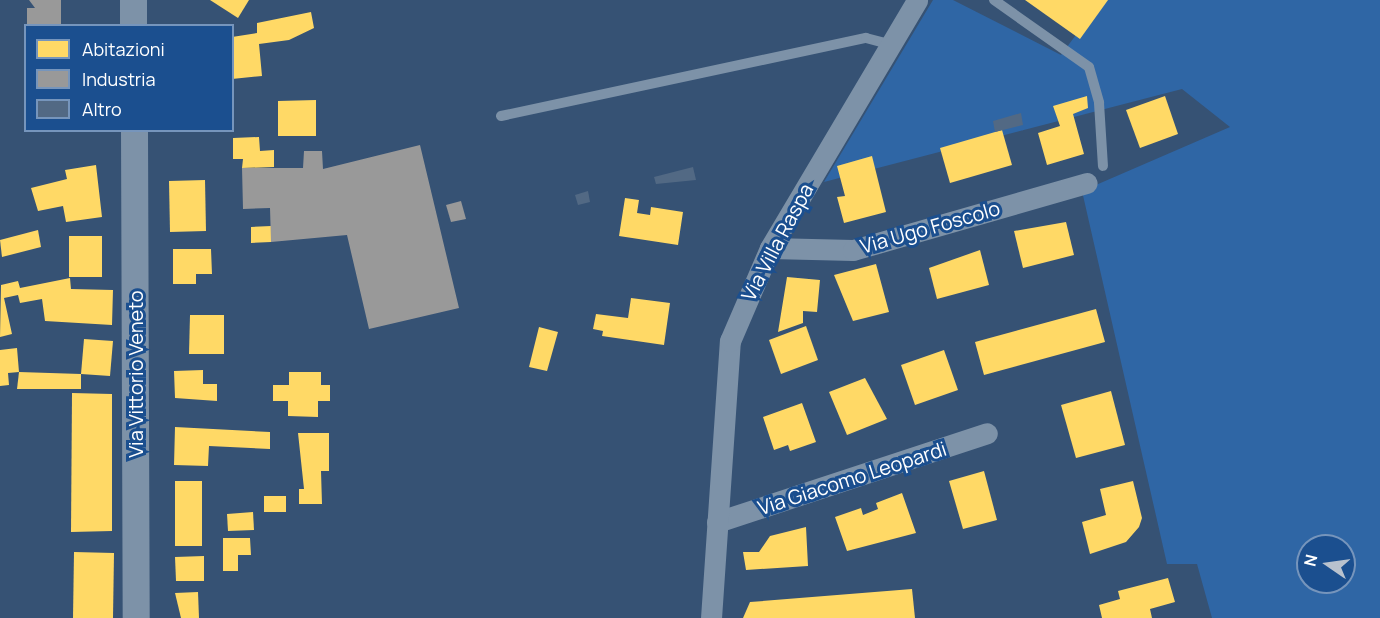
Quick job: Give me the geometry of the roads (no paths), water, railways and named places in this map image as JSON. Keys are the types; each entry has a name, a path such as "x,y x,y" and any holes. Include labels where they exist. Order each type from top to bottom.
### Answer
{"street":[{"path":"133,0 133,24"},
{"name":"Via Villa Raspa","path":"711,618 730,341 770,248 888,44 917,0"},
{"name":"Via Vittorio Veneto","path":"134,132 136,618"},
{"name":"Via Ugo Foscolo","path":"770,248 853,250 1087,183"},
{"name":"Via Giacomo Leopardi","path":"717,522 987,433"}],"lane":[{"path":"994,0 1089,67 1099,104 1103,166"},
{"path":"501,116 866,38 888,44"}]}
